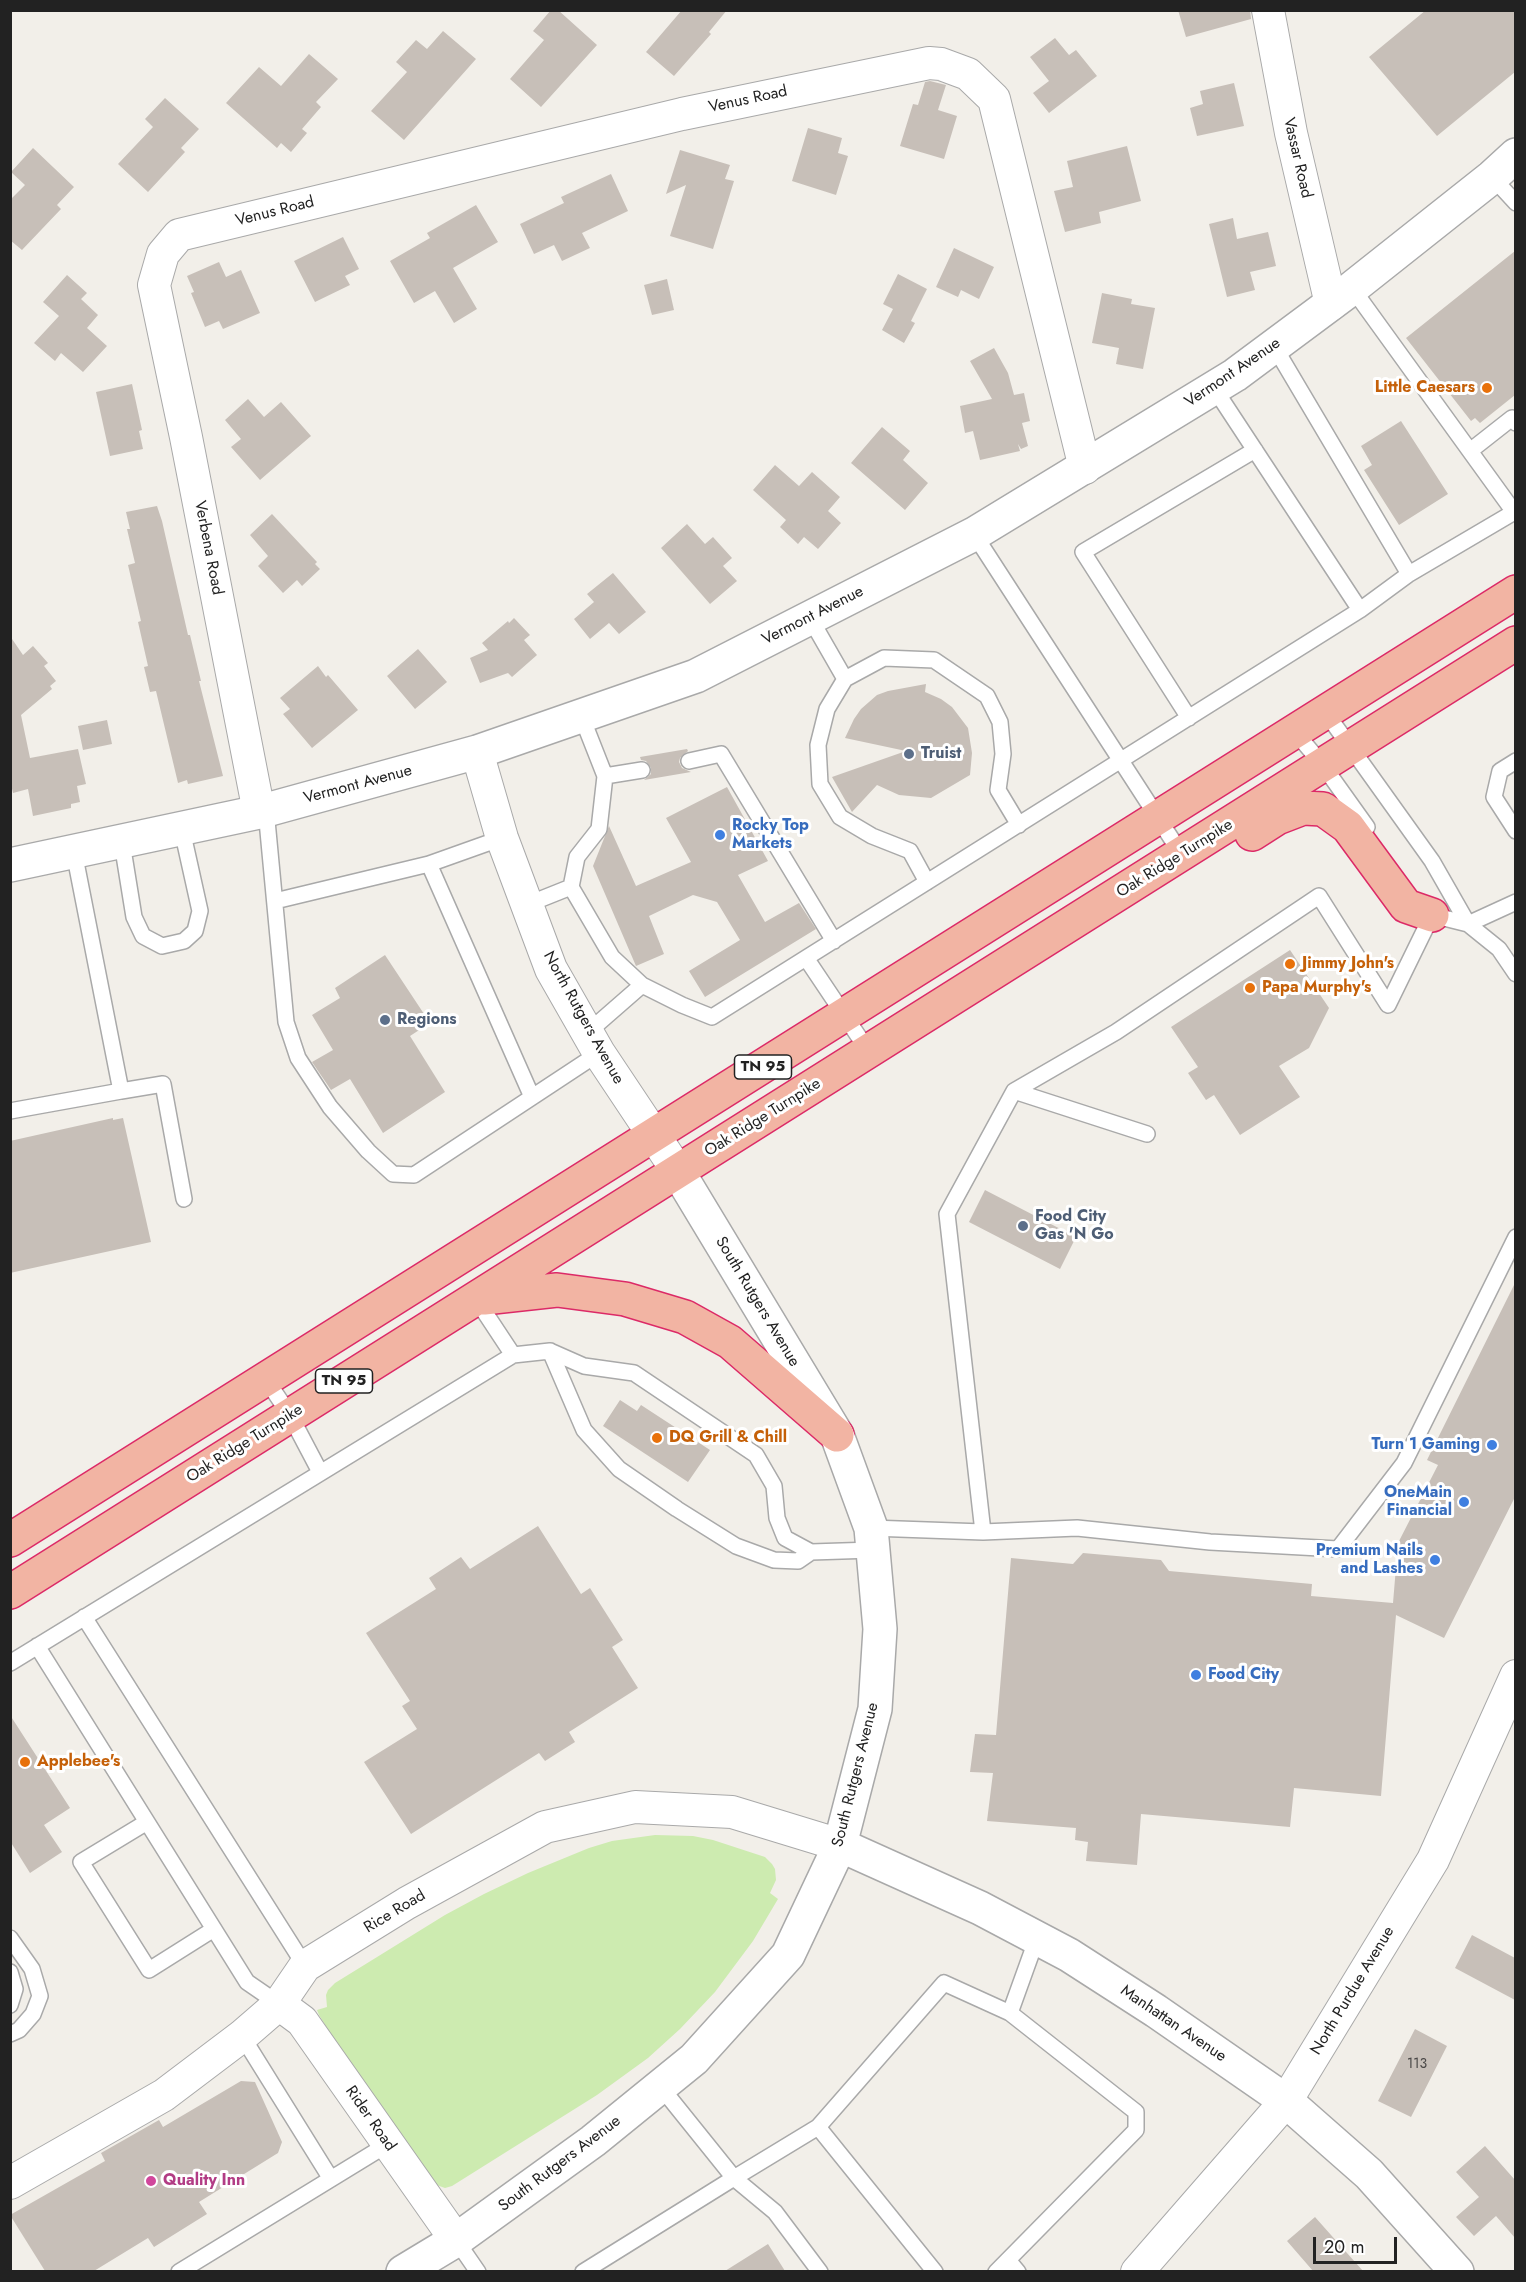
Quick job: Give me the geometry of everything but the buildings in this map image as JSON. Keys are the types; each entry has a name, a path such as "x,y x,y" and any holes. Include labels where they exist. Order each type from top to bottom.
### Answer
{"highway":[{"name":"TN 95","path":"10,1540 654,1137 1515,592"},
{"name":"Oak Ridge Turnpike","path":"10,1592 677,1170 1182,855 1349,746 1513,646"},
{"path":"1041,944 1136,907 1277,818 1303,808 1323,809 1335,816 1348,827 1406,906 1426,906"},
{"path":"476,1299 557,1290 625,1299 685,1317 730,1342 837,1436"}],"street":[{"name":"Vassar Road","path":"1268,10 1288,121 1342,296"},
{"name":"Venus Road","path":"154,285 163,254 179,235 660,119 929,63 941,64 968,74 994,99 1085,468"},
{"name":"Vermont Avenue","path":"10,865 122,843 263,811 477,752 696,676 974,534 1214,388 1342,296 1504,166"},
{"name":"Verbena Road","path":"154,285 263,811"},
{"name":"North Rutgers Avenue","path":"477,752 502,838 551,969 593,1043 677,1170"},
{"name":"South Rutgers Avenue","path":"403,2271 456,2240 593,2141 660,2086 694,2058 788,1954 840,1845 875,1709 879,1629 872,1539 837,1436 677,1170"},
{"name":"North Purdue Avenue","path":"1137,2271 1286,2101 1432,1860 1515,1676"},
{"name":"Rice Road","path":"10,2183 164,2095 242,2036 279,2004 306,1966 407,1903 545,1827 635,1807 732,1812 840,1845"},
{"name":"Manhattan Avenue","path":"840,1845 980,1908 1069,1955 1286,2101 1369,2174 1457,2271"},
{"name":"Rider Road","path":"279,2004 302,2021 456,2240"}],"lane":[{"path":"1504,166 1515,203"},
{"path":"581,715 605,776 599,829 577,857 572,887 612,957 642,985 712,1017 1360,610 1409,574 1515,511 1470,451 1342,296"},
{"path":"1274,346 1409,574"},
{"path":"1214,388 1360,610"},
{"path":"1470,451 1512,418 1515,423"},
{"path":"1189,718 1083,552 1255,450"},
{"path":"974,534 1182,855"},
{"path":"810,618 845,679"},
{"path":"927,882 910,851 872,836 840,818 820,784 818,745 827,709 845,679 884,658 934,660 987,696 1000,723 1003,754 998,790 1019,825"},
{"path":"1326,713 1432,861 1468,924"},
{"path":"1294,732 1322,764 1377,841"},
{"path":"689,761 721,754 834,941"},
{"path":"1515,761 1500,771 1494,796 1515,831"},
{"path":"605,776 642,770"},
{"path":"263,811 275,901 286,1022 298,1058 330,1107 368,1151 393,1174 414,1175 532,1097 593,1043 642,985"},
{"path":"122,843 134,917 143,936 162,945 184,941 195,931 200,911 182,830"},
{"path":"275,901 429,864 502,838"},
{"path":"74,852 121,1091"},
{"path":"429,864 532,1097"},
{"path":"526,905 572,887"},
{"path":"983,1532 948,1214 1014,1090 1116,1032 1319,896 1388,1005 1426,906 1468,924 1499,949 1515,974"},
{"path":"1468,924 1515,902"},
{"path":"806,958 869,1052"},
{"path":"10,1111 163,1084 184,1199"},
{"path":"1014,1090 1147,1134"},
{"path":"550,1351 584,1430 620,1469 736,1546 774,1560 798,1562 811,1552 872,1539 1077,1528 1210,1542 1338,1549 1404,1463 1515,1237"},
{"path":"476,1299 513,1355"},
{"path":"10,1663 513,1355 550,1351 584,1366 634,1373 756,1455 774,1486 777,1518 785,1538 811,1552"},
{"path":"266,1378 290,1415 320,1472"},
{"path":"84,1617 306,1966"},
{"path":"37,1646 247,1982 279,2004"},
{"path":"147,1822 81,1862 136,1951 149,1970 214,1929"},
{"path":"10,1938 32,1969 40,1996 33,2014 19,2030 10,2034"},
{"path":"1010,2013 1037,1938"},
{"path":"10,1972 15,1989 10,2005"},
{"path":"583,2271 818,2127 944,1983 1010,2013 1136,2112 1136,2130 996,2271"},
{"path":"242,2036 331,2179"},
{"path":"660,2086 734,2178 776,2212 820,2271"},
{"path":"818,2127 935,2271"},
{"path":"179,2271 388,2144"},
{"path":"456,2240 478,2271"},
{"path":"1008,2259 1018,2271"}],"green space":[{"path":"655,1835 693,1836 713,1840 765,1857 772,1864 776,1880 770,1893 778,1899 753,1941 715,1992 648,2058 597,2095 452,2186 445,2188 431,2183 382,2117 319,2015 317,2010 327,2007 328,1990 335,1983 445,1915 528,1873 612,1841"}],"place":[{"name":"Little Caesars","path":"1487,388"},
{"name":"Truist","path":"909,754"},
{"name":"Rocky Top Markets","path":"720,835"},
{"name":"Jimmy John's","path":"1290,964"},
{"name":"Papa Murphy's","path":"1250,988"},
{"name":"Regions","path":"385,1020"},
{"name":"Food City Gas 'N Go","path":"1023,1226"},
{"name":"DQ Grill & Chill","path":"657,1438"},
{"name":"Turn 1 Gaming","path":"1492,1445"},
{"name":"OneMain Financial","path":"1464,1502"},
{"name":"Premium Nails and Lashes","path":"1435,1560"},
{"name":"Food City","path":"1196,1675"},
{"name":"Applebee's","path":"25,1762"},
{"name":"Quality Inn","path":"151,2181"}]}
